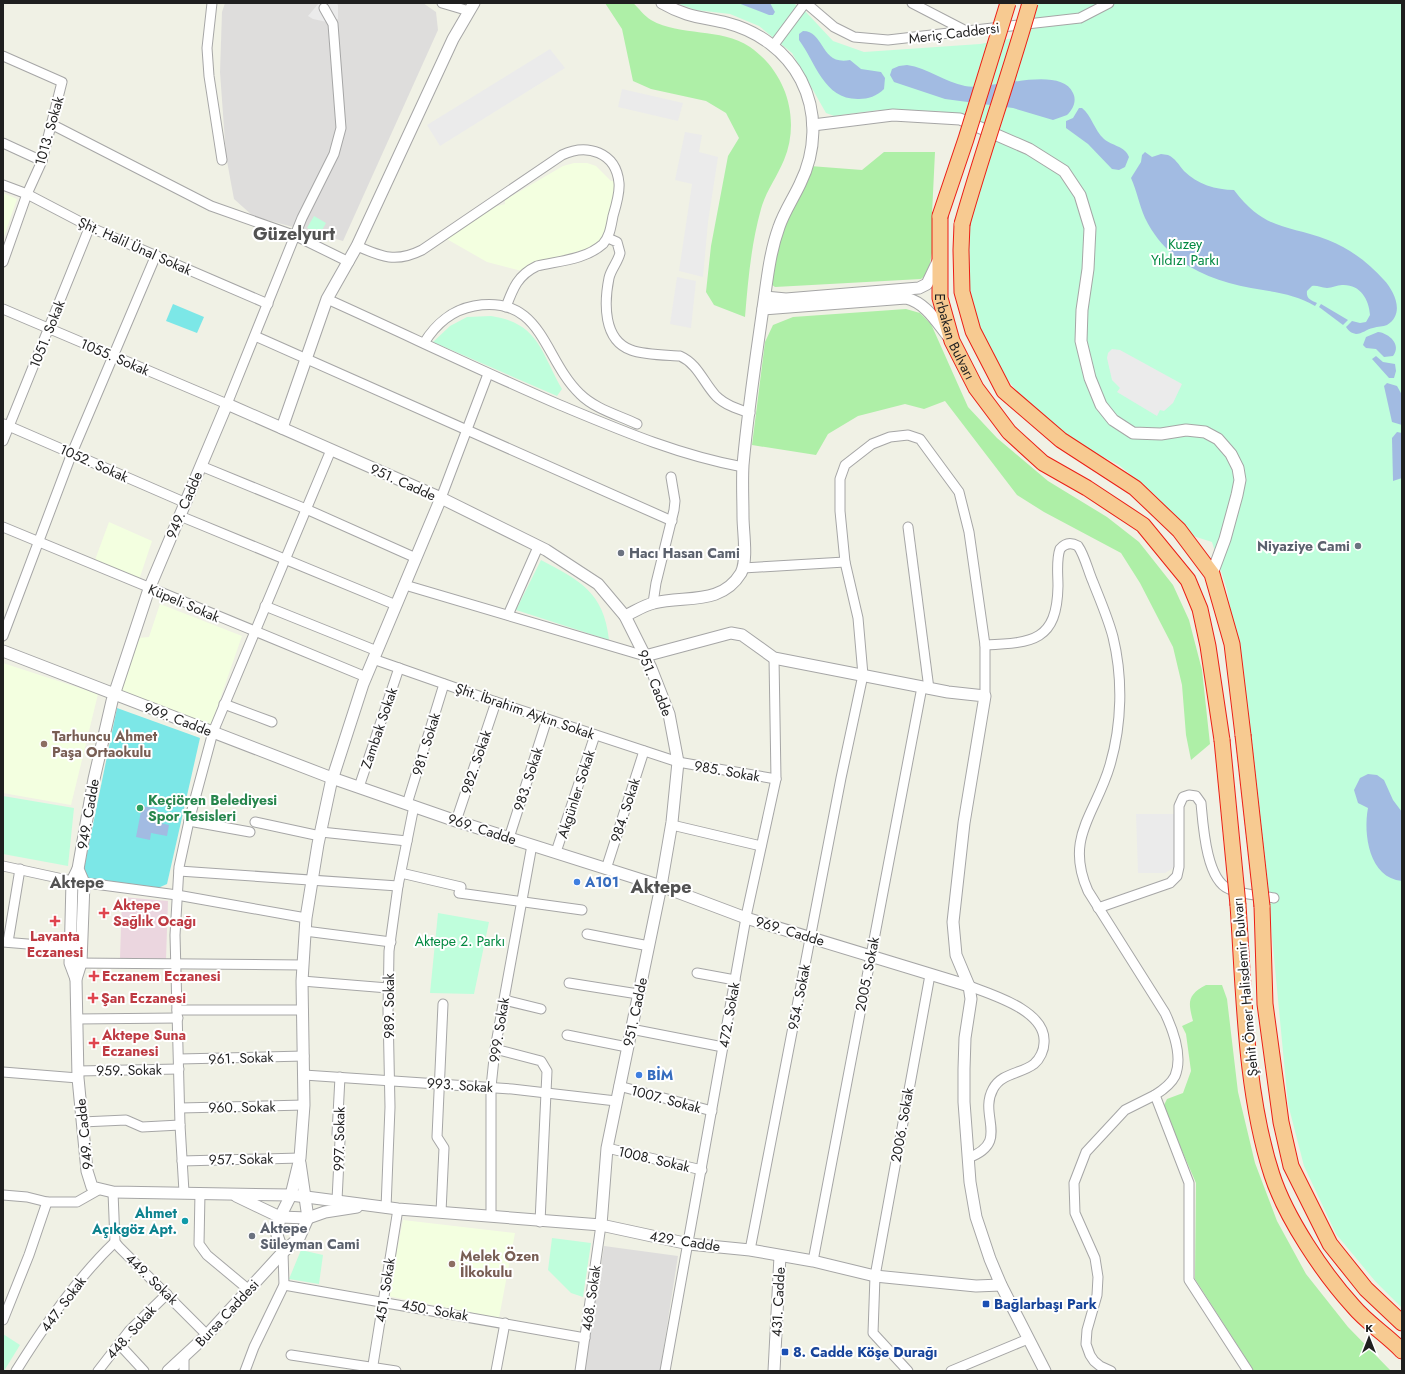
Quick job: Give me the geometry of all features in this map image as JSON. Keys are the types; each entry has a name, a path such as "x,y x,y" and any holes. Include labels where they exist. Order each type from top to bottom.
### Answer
{"highway":[{"name":"Erbakan Bulvarı","path":"1008,3 966,139 940,216 940,298 952,341 976,388 1009,432 1043,463 1087,488 1144,525 1188,580"},
{"name":"Erbakan Bulvarı","path":"1030,3 1013,64 983,150 962,224 962,292 973,331 1004,391 1061,440 1135,488 1179,530 1212,574"},
{"name":"Şehit Ömer Halisdemir Bulvarı","path":"1212,574 1232,644 1262,906 1265,1004 1281,1122 1291,1166 1330,1244 1366,1289 1402,1323"},
{"name":"Şehit Ömer Halisdemir Bulvarı","path":"1188,580 1200,609 1208,646 1222,740 1238,905 1244,1006 1257,1120 1272,1176 1288,1212 1320,1262 1353,1307 1402,1351"}],"street":[{"path":"212,3 207,48 209,76 222,160"},
{"path":"282,428 305,358 328,299 357,246 453,39 471,7 442,3"},
{"path":"625,616 653,603 700,599 714,596 725,590 734,582 743,568 743,467 763,309 774,241 784,214 800,185 810,158 813,125 810,107 802,82 789,61 773,46 747,30 724,23 689,16 662,3"},
{"path":"773,46 806,3"},
{"name":"Meriç Caddersi","path":"806,3 834,27 854,37 888,40 1080,18 1109,3"},
{"path":"912,3 966,31"},
{"path":"227,404 302,218 334,154 341,128 333,24 324,8"},
{"name":"1013. Sokak","path":"3,56 62,82 42,161 3,262"},
{"path":"813,125 893,115 960,119 1029,149 1064,171 1080,195 1090,228 1088,269 1082,310 1081,341 1090,378 1101,405 1113,420 1133,433 1161,434 1186,430 1205,432 1218,439 1231,454 1238,468 1240,480 1237,495 1225,539 1212,574"},
{"path":"51,124 210,206 296,236 349,262"},
{"path":"3,143 42,161"},
{"path":"357,246 378,255 390,258 411,255 422,250 562,155 584,149 603,154 612,164 619,184 608,238 588,254 530,269 520,277 513,288 506,307"},
{"name":"Şht. Halil Ünal Sokak","path":"3,185 28,194 90,226 268,304"},
{"name":"1051. Sokak","path":"3,441 6,424 49,329 90,226"},
{"path":"608,238 617,242 620,253 610,275 608,304 608,322 610,330 618,342 633,351 680,356 686,359 695,368 716,396 731,406 750,413"},
{"path":"3,636 72,453 156,255"},
{"path":"765,297 786,299 919,288 927,284 935,271 939,257"},
{"path":"763,309 906,298 915,300 924,307 952,341"},
{"path":"328,299 488,374 652,443 698,457 743,467"},
{"path":"424,343 438,324 460,311 485,305 506,307 525,316 535,326 567,380 582,396 591,403 637,424"},
{"name":"1055. Sokak","path":"3,309 227,404"},
{"path":"255,336 672,522"},
{"path":"245,1371 254,1347 284,1285 283,1252 277,1235 280,1217 291,1195 300,1158 304,1105 302,982 306,918 320,834 332,778 366,677 441,498 488,374"},
{"name":"951. Cadde","path":"227,404 441,498 538,547 598,584 625,616 645,656 669,714 678,762 672,825 661,886 607,1148 600,1226"},
{"name":"949. Cadde","path":"100,1189 92,1187 87,1171 78,1075 76,948 84,885 78,869 94,779 114,695 149,589 227,404"},
{"name":"1052. Sokak","path":"6,424 186,503"},
{"name":"954. Sokak","path":"750,1250 841,778 863,675 858,618 845,562 840,511 840,479 845,464 872,444 890,437 908,435 920,439 959,492 968,532 985,645 985,696"},
{"path":"184,1192 180,1125 175,935 179,871 189,821 213,732 284,559 331,450"},
{"path":"201,466 306,509 416,558"},
{"path":"653,603 656,584 672,522 675,501 671,477"},
{"path":"180,516 396,605"},
{"name":"Küpeli Sokak","path":"3,527 149,589 366,677"},
{"name":"2005. Sokak","path":"813,1261 870,956 926,688 908,527"},
{"path":"985,645 1027,642 1046,629 1053,618 1057,604 1060,549 1066,544 1071,543 1078,546 1112,634 1118,676 1119,714 1112,755 1106,777 1084,825 1079,846 1080,870 1083,881 1098,908 1165,1013 1173,1033 1177,1066 1175,1076 1170,1083 1155,1096 1125,1110 1090,1146 1086,1152 1074,1182 1075,1214 1095,1258 1098,1277 1097,1295 1087,1330 1086,1344 1094,1361 1100,1366 1111,1371"},
{"path":"508,615 538,547"},
{"path":"743,568 845,562"},
{"path":"405,585 645,656 731,633 742,635 774,658 948,692 985,696 964,823 953,922 956,955 969,986 971,999 964,1069 970,1182 976,1217 990,1259 1001,1285 1046,1371"},
{"name":"Şht. İbrahim Aykın Sokak","path":"265,606 375,655 399,668 496,702 678,762"},
{"name":"969. Cadde","path":"3,651 332,778 456,821 661,886 746,918 969,986"},
{"name":"472. Sokak","path":"665,1371 746,918 776,779 774,658"},
{"name":"Zambak Sokak","path":"358,787 399,668"},
{"name":"981. Sokak","path":"411,805 444,684"},
{"name":"982. Sokak","path":"456,821 496,702"},
{"path":"224,704 272,722"},
{"name":"983. Sokak","path":"509,838 547,719"},
{"name":"Akgünler Sokak","path":"556,852 595,735"},
{"name":"984. Sokak","path":"606,869 644,751"},
{"name":"985. Sokak","path":"678,762 776,779"},
{"path":"1098,908 1170,883 1177,876 1179,867 1179,806 1184,797 1189,795 1196,796 1201,803 1208,858 1218,879 1228,889 1274,898"},
{"name":"989. Sokak","path":"392,1208 388,988 391,942 398,886 407,841 411,805"},
{"path":"189,821 250,832"},
{"path":"255,822 320,834 407,841"},
{"path":"672,825 761,846"},
{"name":"999. Sokak","path":"491,1216 491,1087 495,1049 532,845"},
{"path":"3,866 72,883 177,897 306,918"},
{"path":"20,869 6,942 76,948 72,883 78,869"},
{"path":"179,871 312,882 398,886"},
{"path":"401,873 461,887 459,893 582,910"},
{"path":"305,931 391,942"},
{"path":"587,934 648,946"},
{"path":"76,965 303,965"},
{"path":"697,973 735,980"},
{"name":"2006. Sokak","path":"908,1371 873,1333 875,1276 930,975"},
{"path":"302,982 388,988"},
{"path":"569,983 638,994"},
{"path":"968,1158 980,1153 989,1144 990,1103 993,1089 1005,1078 1033,1064 1043,1050 1044,1038 1041,1026 1030,1014 990,994 969,986"},
{"path":"504,1000 541,1009"},
{"path":"441,1212 444,1148 437,1137 443,1004"},
{"path":"77,1019 303,1010"},
{"path":"631,1029 723,1047"},
{"path":"567,1035 627,1047"},
{"path":"495,1049 541,1061 546,1072 540,1222"},
{"name":"961. Sokak","path":"179,1060 304,1056"},
{"name":"959. Sokak","path":"3,1072 78,1075 179,1069"},
{"name":"993. Sokak","path":"304,1075 491,1087 616,1101"},
{"name":"997. Sokak","path":"337,1200 340,1140 337,1134 340,1077"},
{"name":"1007. Sokak","path":"619,1086 712,1111"},
{"path":"1155,1096 1189,1183 1189,1280 1248,1371"},
{"name":"960. Sokak","path":"180,1108 304,1105"},
{"path":"82,1122 126,1120 142,1127 180,1125"},
{"name":"1008. Sokak","path":"607,1148 702,1170"},
{"path":"300,1158 308,1218"},
{"name":"957. Sokak","path":"182,1161 300,1158"},
{"path":"3,1195 27,1197 47,1202 77,1202 100,1189 113,1192 291,1195 337,1200 367,1206"},
{"name":"449. Sokak","path":"113,1192 115,1242 118,1247 207,1335"},
{"path":"200,1193 199,1244 207,1255 249,1290"},
{"path":"232,1194 280,1217 308,1218 325,1212 367,1206"},
{"path":"3,1320 29,1255 47,1202"},
{"name":"429. Cadde","path":"367,1206 600,1226 688,1244 750,1250 813,1261 875,1276 976,1286 1001,1285"},
{"name":"451. Sokak","path":"372,1369 383,1301 392,1208"},
{"name":"Bursa Caddesi","path":"168,1371 207,1335 283,1252 299,1238 308,1218"},
{"name":"468. Sokak","path":"580,1371 600,1226"},
{"name":"447. Sokak","path":"16,1371 36,1339 92,1265 115,1242"},
{"name":"431. Cadde","path":"774,1371 780,1256"},
{"name":"450. Sokak","path":"284,1285 383,1301 585,1338"},
{"name":"448. Sokak","path":"98,1371 119,1344 167,1294"},
{"path":"496,1371 505,1323"},
{"path":"951,1371 1028,1339"},
{"path":"119,1344 144,1371"},
{"path":"290,1355 372,1369 396,1371"},
{"path":"184,1357 184,1371"}],"shaded area":[{"path":"225,3 423,3 436,12 438,30 343,241 253,216 234,199 226,156 220,72 222,12"},
{"path":"319,3 336,3 338,5 338,19 327,22 313,19 308,16"},
{"path":"738,3 770,3 775,12 773,15 769,15"},
{"path":"803,31 810,32 815,36 833,58 850,60 861,69 881,72 885,78 884,89 869,98 862,99 847,98 837,93 829,87 822,78 799,40 799,34"},
{"path":"550,49 565,68 440,146 427,125"},
{"path":"907,65 922,69 965,86 976,87 1023,80 1054,80 1066,85 1073,93 1075,99 1073,108 1067,115 1053,120 1013,108 945,99 894,82 890,75 892,69"},
{"path":"622,89 683,103 678,121 618,107"},
{"path":"1079,108 1082,108 1085,111 1104,139 1127,153 1129,157 1125,167 1119,170 1112,169 1088,144 1066,128 1066,121 1073,118"},
{"path":"685,132 702,135 699,152 718,157 708,222 703,277 679,271 692,184 675,180"},
{"path":"1145,152 1152,157 1161,154 1170,156 1189,176 1201,183 1220,189 1234,190 1245,203 1266,220 1328,240 1344,247 1365,262 1388,285 1395,297 1397,309 1396,315 1385,326 1354,334 1346,327 1352,321 1360,323 1366,322 1370,315 1368,303 1359,290 1354,287 1348,285 1327,288 1312,286 1307,291 1307,296 1309,299 1317,303 1315,306 1292,296 1218,280 1189,266 1164,246 1154,233 1143,213 1131,178 1141,162 1142,155"},
{"path":"574,163 587,163 596,166 611,181 618,181 606,231 600,243 584,250 533,263 522,271 487,262 445,238 490,208 505,204 505,200 563,166"},
{"path":"3,193 17,199 3,239"},
{"path":"677,277 696,281 691,328 670,324"},
{"path":"173,304 204,317 197,333 166,321"},
{"path":"1321,304 1348,320 1343,325 1319,307"},
{"path":"1378,332 1390,337 1393,340 1396,348 1393,356 1384,357 1376,349 1366,348 1363,345 1366,337"},
{"path":"1112,349 1120,350 1182,384 1173,403 1164,411 1160,410 1157,416 1117,392 1120,388 1112,380 1107,358 1108,353"},
{"path":"1376,356 1383,362 1395,364 1396,371 1394,378 1389,378 1372,359"},
{"path":"1387,383 1397,386 1402,395 1402,425 1392,422 1384,386"},
{"path":"1397,432 1402,433 1402,478 1393,481 1392,438"},
{"path":"109,522 152,541 139,580 95,560"},
{"path":"160,604 242,636 211,725 119,693 138,638 149,637"},
{"name":"Tarhuncu Ahmet Paşa Ortaokulu","path":"3,663 98,694 71,805 3,793"},
{"name":"Keçiören Belediyesi Spor Tesisleri","path":"117,708 200,738 167,884 158,888 82,878"},
{"path":"1368,774 1377,775 1384,780 1393,800 1402,812 1402,881 1391,878 1382,872 1375,863 1371,853 1367,830 1368,808 1358,803 1354,790 1360,778"},
{"path":"142,806 158,809 156,822 169,825 167,836 151,833 150,840 136,837"},
{"path":"1136,814 1175,814 1175,867 1165,873 1138,873"},
{"path":"122,897 168,901 166,959 120,958"},
{"name":"Melek Özen İlkokulu","path":"403,1220 515,1233 499,1318 388,1296"},
{"path":"604,1246 678,1256 660,1371 584,1371"}],"green space":[{"path":"605,3 633,3 648,18 663,25 675,29 713,34 738,41 750,47 762,57 773,69 781,83 787,98 790,113 791,129 789,144 784,160 761,209 750,263 745,317 714,305 706,292 711,246 728,156 739,138 726,113 706,101 651,89 633,81 622,29"},
{"name":"Kuzey Yıldızı Parkı","path":"676,3 793,3 805,11 833,41 864,52 980,44 1025,36 1033,3 1402,3 1402,1308 1375,1281 1336,1234 1304,1166 1288,1104 1265,863 1240,667 1227,590 1212,542 1193,536 1155,495 1119,465 1066,438 1031,409 1004,375 979,327 970,290 967,258 969,216 995,128 939,111 879,110 834,116 826,113 792,53 759,26 730,14 696,10"},
{"path":"884,152 935,152 932,214 933,248 928,273 921,279 775,287 771,284 773,244 810,166 862,170"},
{"path":"314,216 326,223 321,232 307,228"},
{"path":"906,309 920,313 931,324 968,407 997,438 1048,481 1107,517 1139,542 1173,585 1189,620 1202,670 1210,744 1191,760 1186,735 1182,685 1173,647 1140,583 1121,553 1044,512 1017,495 945,401 924,409 905,404 858,416 828,434 816,455 752,445 765,342 773,325 793,317"},
{"path":"491,316 519,325 537,342 562,389 557,396 433,342 450,326 467,317"},
{"path":"541,560 578,581 595,599 602,610 609,640 516,610"},
{"path":"3,796 74,808 68,866 3,854"},
{"name":"Aktepe 2. Parkı","path":"438,913 489,922 474,994 430,993"},
{"path":"1206,985 1222,985 1227,999 1238,1092 1255,1163 1277,1221 1306,1274 1348,1327 1391,1371 1254,1371 1195,1279 1196,1183 1163,1107 1167,1099 1183,1093 1191,1071 1186,1034 1182,1026 1193,1021 1190,1009 1190,1000 1195,992"},
{"path":"552,1238 591,1243 583,1297 571,1293 548,1270"},
{"path":"301,1250 323,1255 319,1284 289,1279"},
{"path":"3,1334 20,1345 4,1371 3,1371"}],"place":[{"name":"Niyaziye Cami","path":"1358,546"},
{"name":"Hacı Hasan Cami","path":"621,553"},
{"name":"Tarhuncu Ahmet Paşa Ortaokulu","path":"44,744"},
{"name":"Keçiören Belediyesi Spor Tesisleri","path":"140,808"},
{"name":"A101","path":"577,882"},
{"name":"Aktepe Sağlık Ocağı","path":"104,913"},
{"name":"Lavanta Eczanesi","path":"55,921"},
{"name":"Eczanem Eczanesi","path":"94,976"},
{"name":"Şan Eczanesi","path":"93,998"},
{"name":"Aktepe Suna Eczanesi","path":"94,1043"},
{"name":"BİM","path":"639,1075"},
{"name":"Ahmet Açıkgöz Apt.","path":"185,1221"},
{"name":"Aktepe Süleyman Cami","path":"252,1236"},
{"name":"Melek Özen İlkokulu","path":"452,1264"},
{"name":"Bağlarbaşı Park","path":"986,1304"},
{"name":"8. Cadde Köşe Durağı","path":"785,1352"}],"district":[{"name":"Güzelyurt","path":"294,234"},
{"name":"Aktepe","path":"77,882"},
{"name":"Aktepe","path":"661,887"}]}
